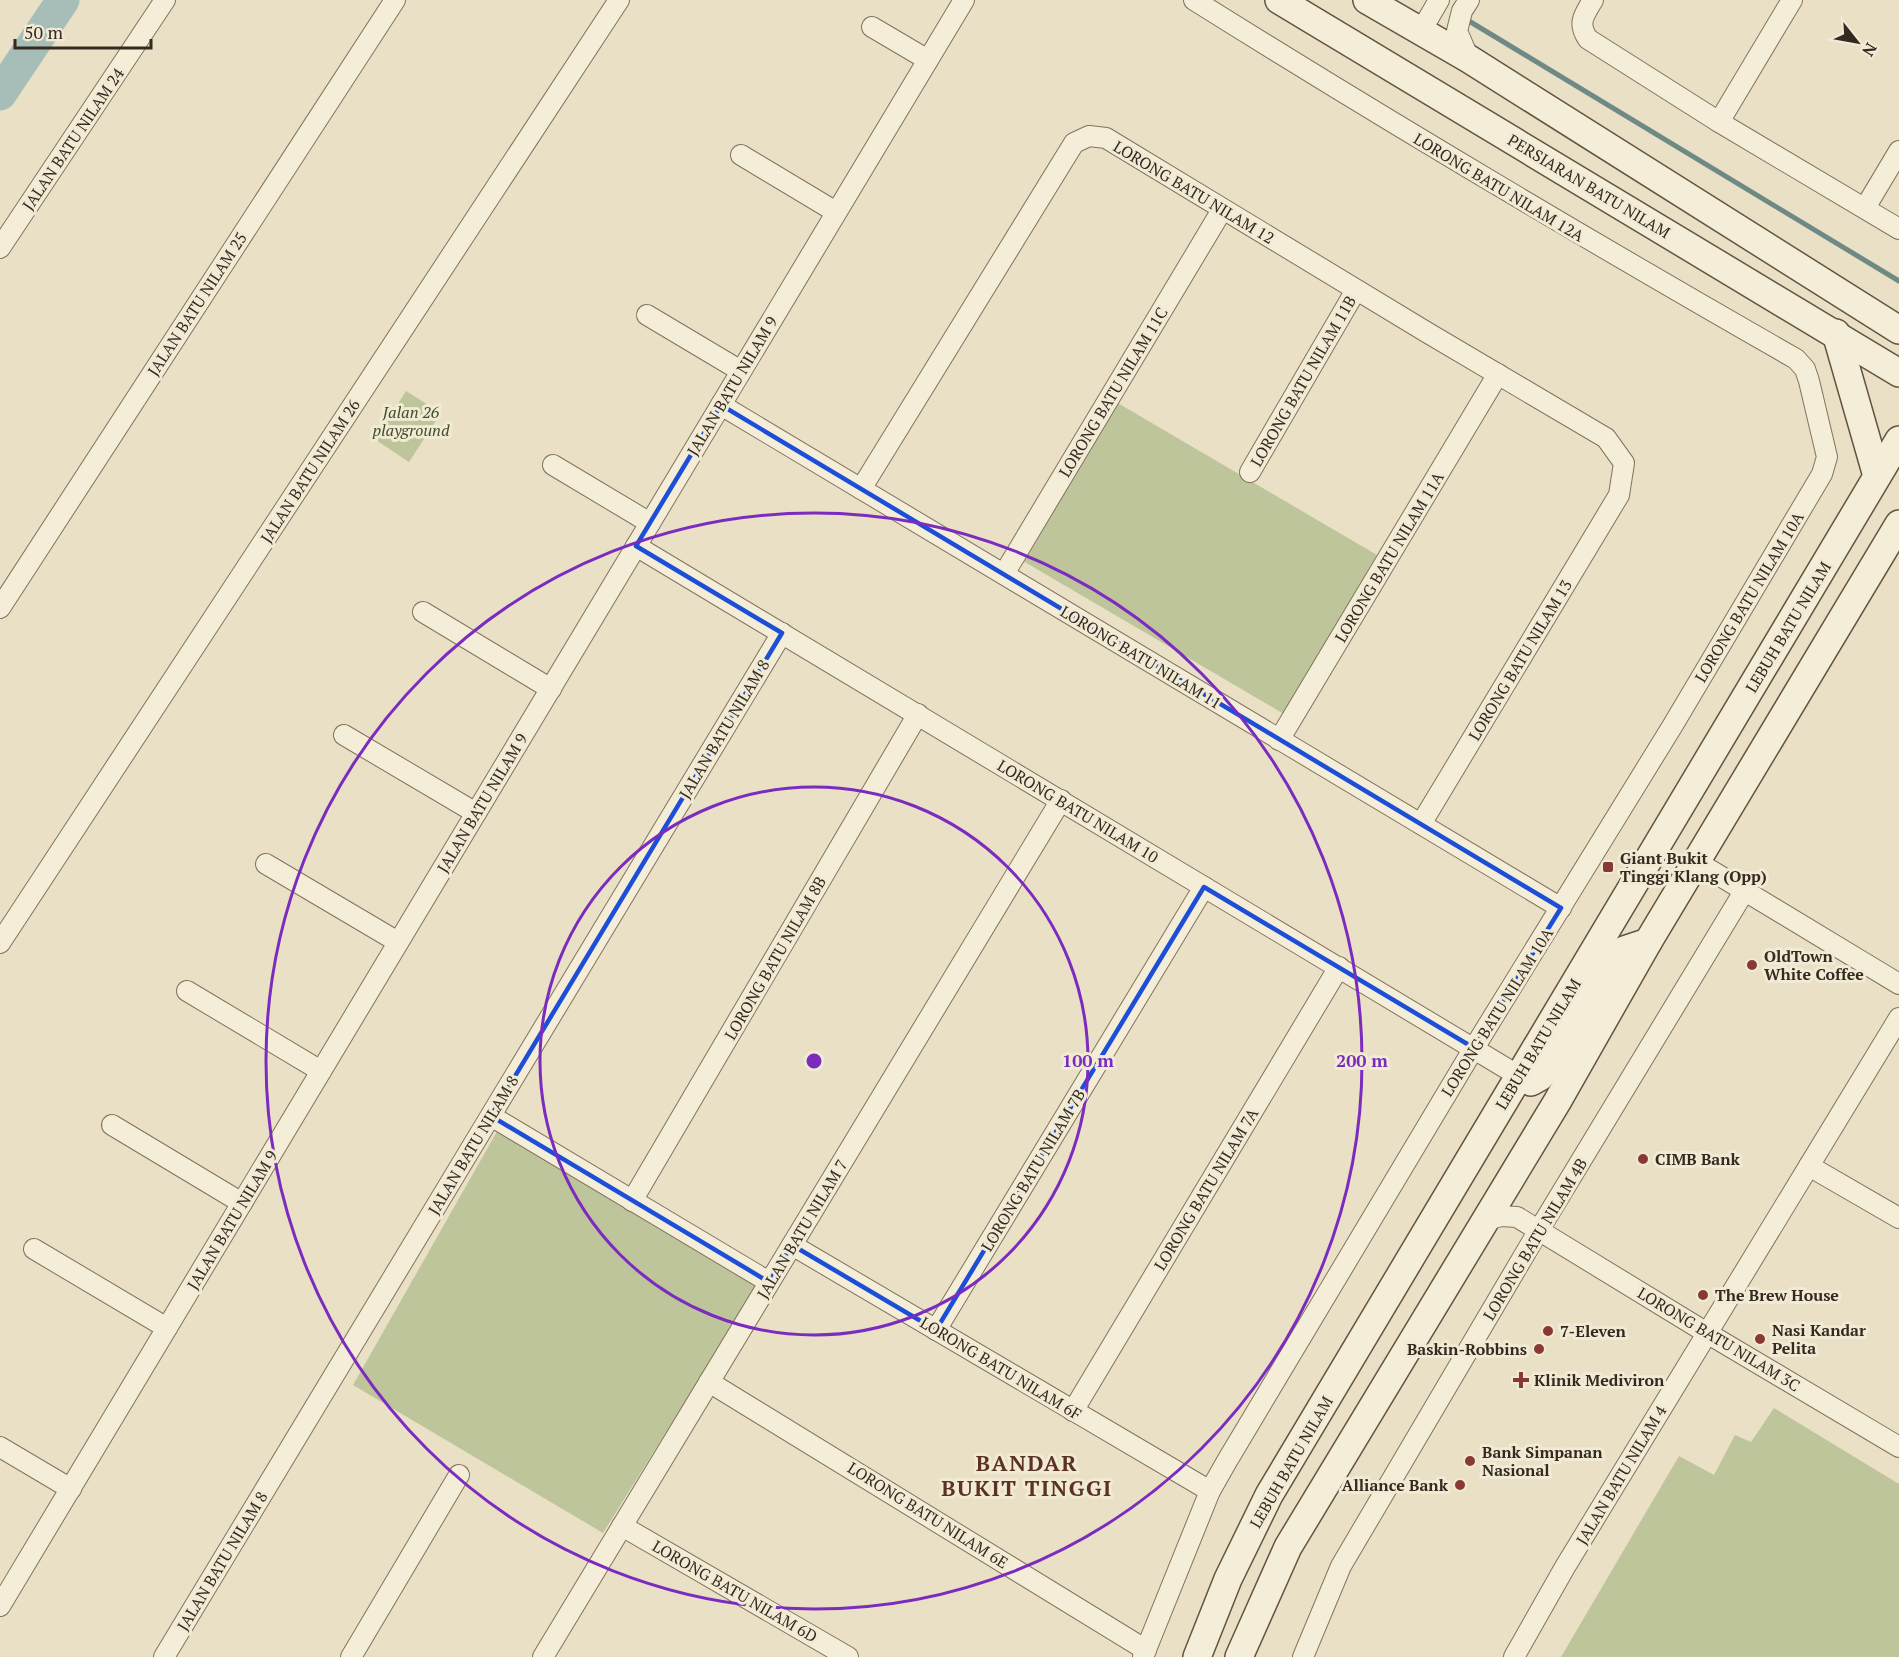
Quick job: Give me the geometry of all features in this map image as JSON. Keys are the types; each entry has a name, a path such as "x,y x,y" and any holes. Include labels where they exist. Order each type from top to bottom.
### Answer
{"main road":[{"name":"PERSIARAN BATU NILAM","path":"1279,0 1899,373"},
{"path":"1321,0 1320,6 1390,47 1397,71"},
{"path":"1367,0 1431,14 1469,58 1899,330"},
{"path":"1775,252 1899,312"},
{"path":"1836,333 1877,476"},
{"name":"LEBUH BATU NILAM","path":"1197,1657 1228,1579 1269,1495 1899,440"},
{"path":"1239,1657 1288,1547 1557,1102 1648,942 1899,524"},
{"path":"1519,1076 1531,1082 1540,1077 1554,1060 1606,972 1624,950 1648,942"}],"street":[{"name":"JALAN BATU NILAM 24","path":"0,248 165,0"},
{"name":"JALAN BATU NILAM 25","path":"0,608 395,0"},
{"name":"JALAN BATU NILAM 26","path":"0,943 619,0"},
{"name":"JALAN BATU NILAM 9","path":"0,1606 964,0"},
{"name":"LORONG BATU NILAM 12A","path":"1194,0 1378,115 1610,253 1796,359 1805,369"},
{"path":"1593,0 1583,17 1582,30 1588,39 1719,122 1899,229"},
{"path":"1719,122 1792,0"},
{"path":"1466,6 1456,31 1469,58"},
{"path":"872,27 928,60"},
{"name":"LORONG BATU NILAM 12","path":"861,489 1074,143 1089,136 1106,138 1222,210 1606,438 1624,463 1619,495"},
{"path":"1865,208 1899,152"},
{"path":"741,155 836,212"},
{"name":"LORONG BATU NILAM 11C","path":"1004,574 1222,210"},
{"name":"LORONG BATU NILAM 11B","path":"1250,472 1356,290"},
{"path":"647,315 741,371"},
{"name":"LORONG BATU NILAM 10A","path":"1145,1654 1210,1491 1474,1048 1673,725 1826,467 1827,458 1805,369"},
{"name":"LORONG BATU NILAM 11A","path":"1279,740 1498,374"},
{"name":"LORONG BATU NILAM 11","path":"721,405 1561,909"},
{"path":"553,465 650,523"},
{"name":"LORONG BATU NILAM 13","path":"1421,824 1619,495"},
{"name":"LORONG BATU NILAM 10","path":"636,546 1519,1076"},
{"path":"423,612 551,689"},
{"name":"JALAN BATU NILAM 8","path":"164,1657 782,633"},
{"name":"LORONG BATU NILAM 8B","path":"632,1201 918,714"},
{"path":"344,735 476,813"},
{"name":"JALAN BATU NILAM 7","path":"543,1657 1061,800"},
{"path":"1697,862 1899,984"},
{"path":"266,864 398,942"},
{"name":"LORONG BATU NILAM 7B","path":"936,1330 1204,887"},
{"name":"LORONG BATU NILAM 4B","path":"1303,1657 1341,1566 1539,1230 1745,890"},
{"name":"LORONG BATU NILAM 7A","path":"1073,1411 1339,967"},
{"path":"187,992 321,1071"},
{"name":"JALAN BATU NILAM 4","path":"1514,1657 1565,1567 1899,1018"},
{"path":"490,1116 769,1282"},
{"path":"112,1125 242,1203"},
{"path":"1809,1166 1899,1218"},
{"name":"LORONG BATU NILAM 3C","path":"1484,1221 1501,1216 1517,1217 1899,1447"},
{"name":"LORONG BATU NILAM 6F","path":"792,1245 1210,1491"},
{"path":"34,1249 167,1328"},
{"name":"LORONG BATU NILAM 6E","path":"709,1382 1145,1654"},
{"path":"0,1447 71,1489"},
{"path":"351,1657 459,1475"},
{"name":"LORONG BATU NILAM 6D","path":"622,1526 848,1657"}],"highlighted area":[{"path":"721,405 1561,908 1474,1048 1204,887 936,1330 792,1245 769,1282 491,1116 782,633 636,546"}],"green space":[{"name":"Jalan 26 playground","path":"406,391 441,413 409,462 376,440"},
{"path":"1116,402 1377,555 1284,714 1023,561"},
{"path":"499,1128 759,1283 603,1533 353,1385"},
{"path":"1774,1408 1899,1484 1899,1657 1561,1657 1679,1456 1714,1475 1735,1435 1751,1442"}],"waterway":[{"path":"0,94 63,0"},
{"path":"1464,18 1899,281"}],"place":[{"name":"Giant Bukit Tinggi Klang (Opp)","path":"1608,867"},
{"name":"OldTown White Coffee","path":"1752,965"},
{"name":"CIMB Bank","path":"1643,1159"},
{"name":"The Brew House","path":"1703,1295"},
{"name":"7-Eleven","path":"1548,1331"},
{"name":"Nasi Kandar Pelita","path":"1760,1339"},
{"name":"Baskin-Robbins","path":"1539,1349"},
{"name":"Klinik Mediviron","path":"1521,1380"},
{"name":"Bank Simpanan Nasional","path":"1470,1461"},
{"name":"Alliance Bank","path":"1460,1485"}],"district":[{"name":"BANDAR BUKIT TINGGI","path":"1027,1474"}]}
